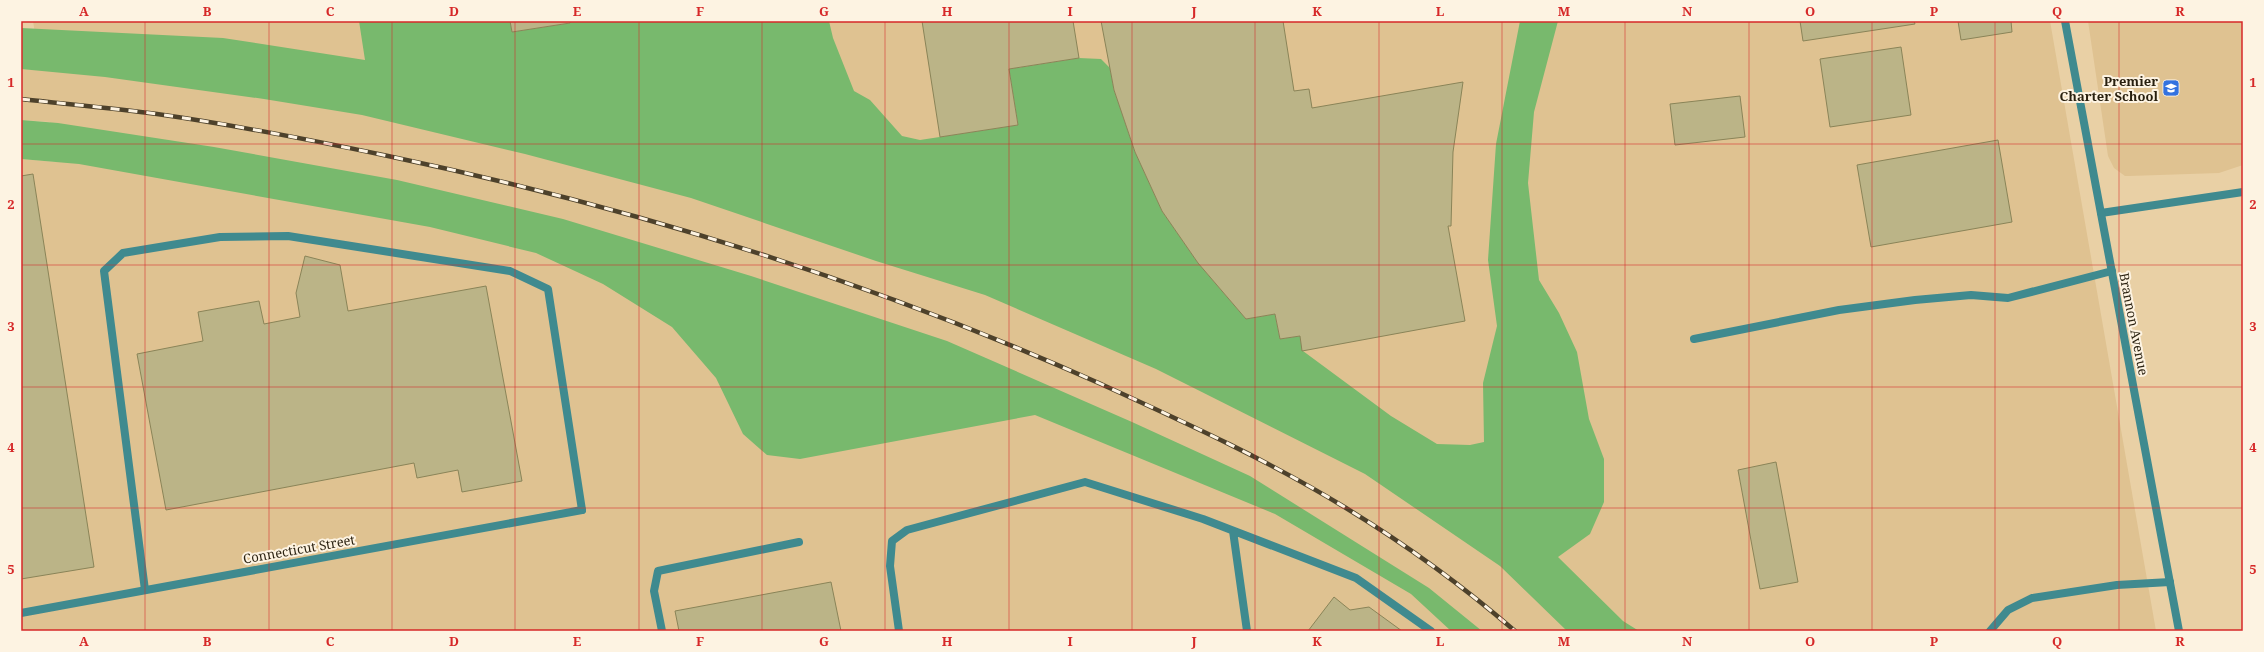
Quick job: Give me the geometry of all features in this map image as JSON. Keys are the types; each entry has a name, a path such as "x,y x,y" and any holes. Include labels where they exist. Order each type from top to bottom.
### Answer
{"street":[{"name":"Brannon Avenue","path":"2065,21 2179,631"},
{"path":"2101,213 2243,192"},
{"name":"Connecticut Street","path":"21,612 145,590 582,510 548,289 510,271 288,236 220,238 123,253 104,271 145,590"},
{"path":"1694,339 1839,310 1915,300 1971,295 2008,298 2112,271"},
{"path":"899,631 890,566 892,541 907,530 1085,482 1203,519 1356,578 1432,631"},
{"path":"1233,531 1247,631"},
{"path":"662,631 654,591 658,571 799,542"},
{"path":"1990,631 2008,610 2032,598 2117,585 2170,582"}],"shaded area":[{"path":"33,21 2050,21 2156,631 21,631 21,159 56,162 50,122 21,120 21,69 41,70"},
{"name":"Premier Charter School","path":"2088,21 2243,21 2243,165 2219,173 2129,176 2125,176 2114,168 2108,156"}],"green space":[{"path":"359,21 510,21 512,32 570,23 570,21 829,21 833,38 854,91 870,100 902,136 920,140 1018,125 1009,69 1079,58 1101,59 1110,68 1114,90 1135,152 1162,211 1198,263 1246,319 1275,314 1280,339 1300,336 1303,351 1391,416 1437,444 1470,445 1484,442 1483,383 1497,326 1488,260 1496,144 1520,21 1558,21 1534,112 1528,183 1539,280 1559,313 1577,352 1589,419 1604,459 1604,502 1590,534 1558,557 1623,621 1639,631 1567,631 1500,566 1365,474 1156,369 985,295 876,261 691,198 525,154 362,115 264,99 105,77 21,69 21,28 223,38 365,60"},
{"path":"21,120 58,123 214,147 397,180 563,219 751,276 947,341 1132,422 1250,476 1429,588 1482,631 1451,631 1411,594 1275,514 1035,415 800,459 767,455 743,434 716,378 672,327 603,284 536,253 430,227 79,164 21,159"}],"building":[{"path":"510,21 570,21 570,23 512,32"},
{"path":"922,21 1073,21 1079,58 1009,69 1018,125 940,137"},
{"path":"1101,21 1283,21 1294,91 1309,89 1312,108 1463,82 1453,152 1451,226 1448,226 1465,321 1302,351 1300,336 1280,339 1275,314 1246,319 1198,263 1162,211 1135,152 1114,90"},
{"path":"1800,21 1914,21 1915,24 1803,41"},
{"path":"1958,21 2011,21 2012,32 1961,40"},
{"path":"1901,47 1911,115 1830,127 1820,59"},
{"path":"1740,96 1745,137 1675,145 1670,104"},
{"path":"1998,140 2012,222 1871,247 1857,165"},
{"path":"33,174 94,567 21,579 21,176"},
{"path":"305,256 340,265 348,311 486,286 522,481 462,492 458,470 417,478 414,463 166,510 137,354 203,341 198,312 259,301 264,324 300,317 296,293"},
{"path":"1776,462 1798,582 1760,589 1738,470"},
{"path":"831,582 841,631 679,631 675,611"},
{"path":"1334,597 1350,610 1369,607 1402,631 1308,631"}],"railway":[{"path":"21,99 186,118 330,144 479,176 661,224 840,280 1015,347 1132,398 1256,458 1316,490 1390,536 1433,566 1515,631"}],"place":[{"name":"Premier Charter School","path":"2171,88"}]}
